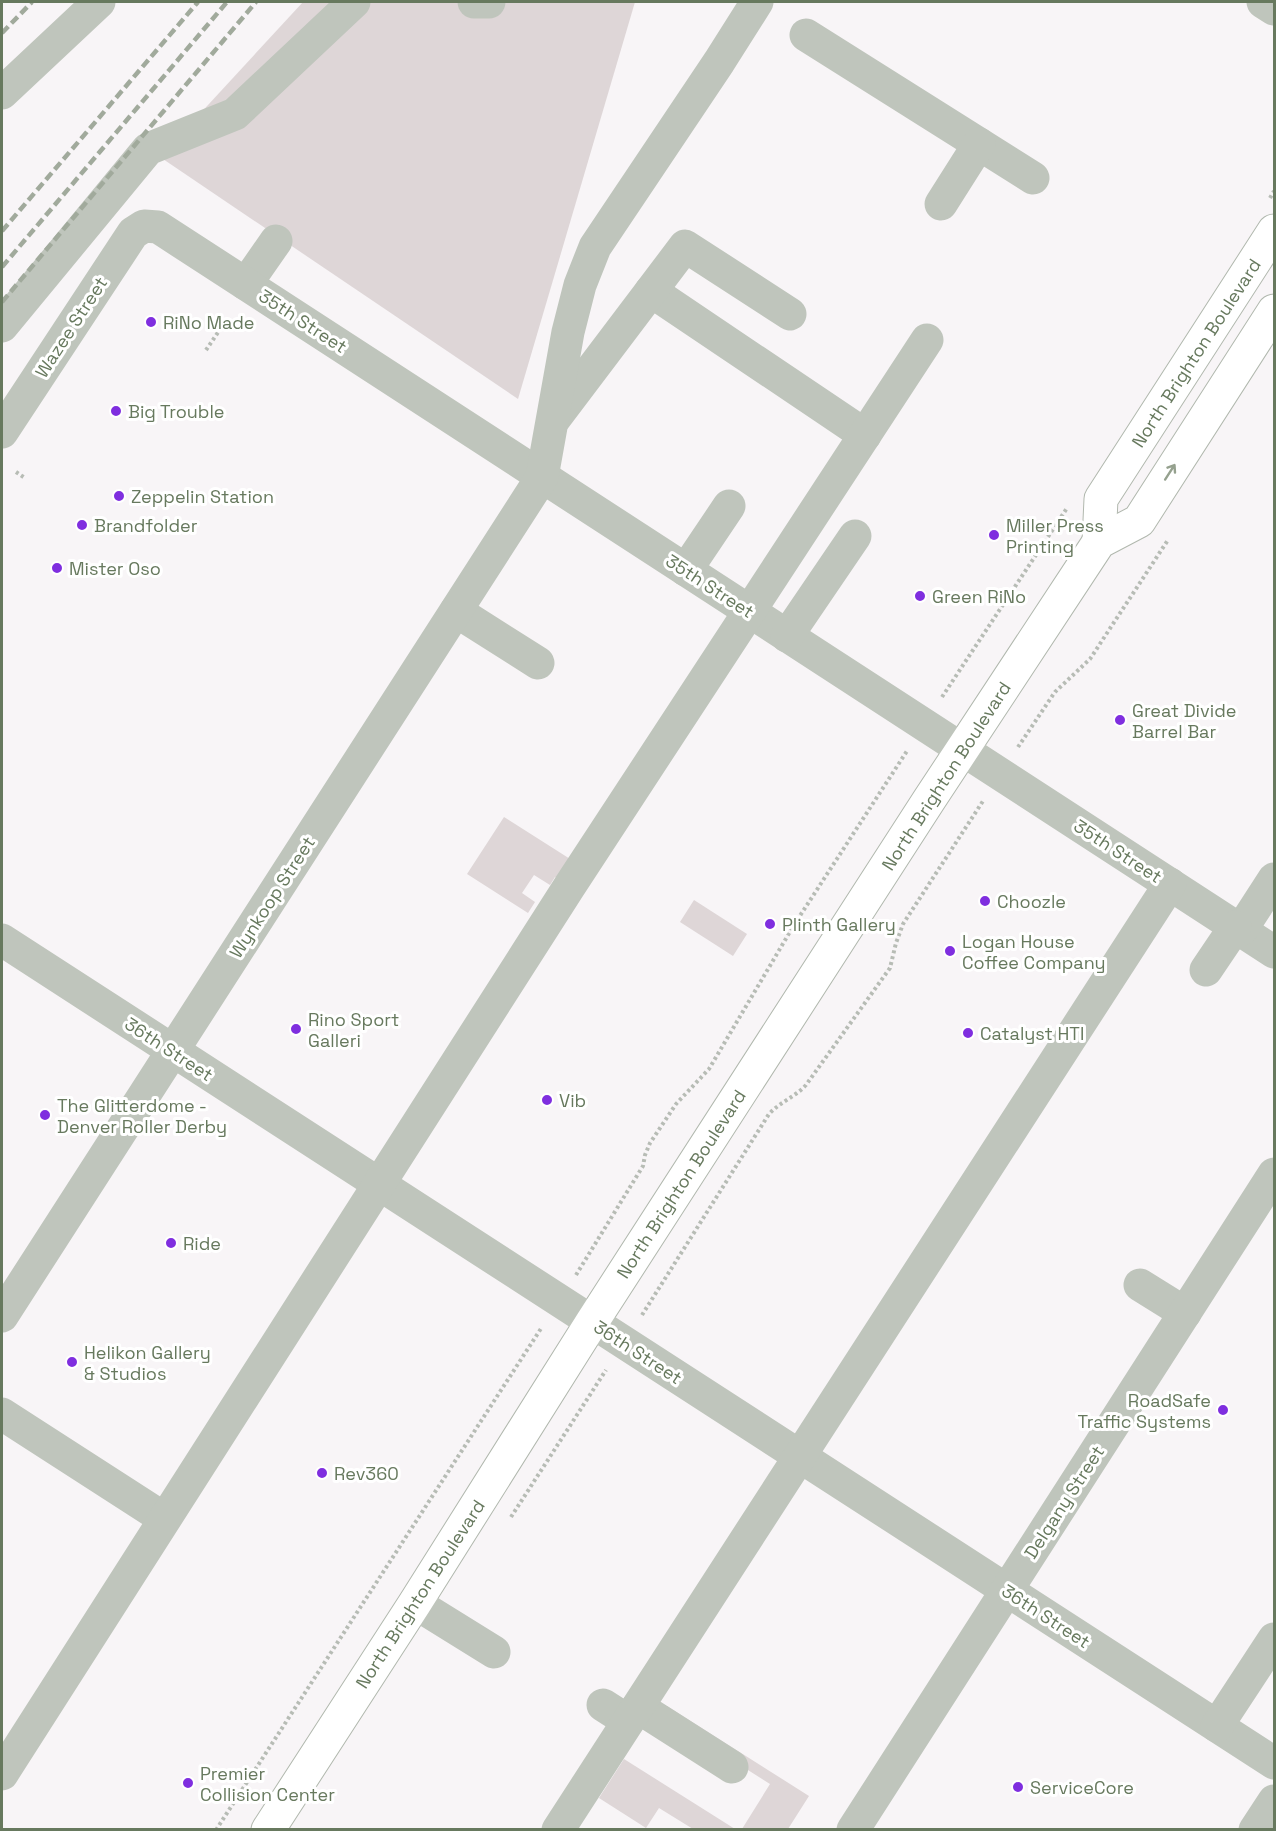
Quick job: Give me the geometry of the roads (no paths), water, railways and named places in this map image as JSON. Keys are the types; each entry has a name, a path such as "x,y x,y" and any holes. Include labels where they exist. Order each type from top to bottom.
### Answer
{"main road":[{"name":"North Brighton Boulevard","path":"1099,542 1101,499 1275,231"},
{"name":"North Brighton Boulevard","path":"268,1830 415,1603 592,1322 1099,542 1139,521 1275,311"}],"street":[{"path":"2,93 99,2"},
{"path":"2,326 148,149 235,114 354,2"},
{"path":"474,2 489,2"},
{"path":"719,62 738,2"},
{"path":"542,477 570,323 580,285 595,247 757,2"},
{"path":"1263,2 1275,9"},
{"path":"806,35 1034,178"},
{"path":"941,204 979,144"},
{"name":"35th Street","path":"144,226 158,227 1275,952"},
{"name":"Wazee Street","path":"2,432 133,233 144,226"},
{"path":"246,284 276,241"},
{"path":"552,422 686,246 790,314"},
{"path":"651,291 864,435"},
{"path":"2,1774 379,1184 927,340"},
{"name":"Wynkoop Street","path":"2,1316 542,477"},
{"path":"686,570 729,506"},
{"path":"787,636 855,536"},
{"path":"456,611 538,663"},
{"path":"1206,970 1275,879"},
{"path":"558,1830 623,1711 800,1456 1170,884"},
{"name":"36th Street","path":"2,940 1275,1763"},
{"name":"Delgany Street","path":"853,1830 1275,1174"},
{"path":"1140,1285 1185,1313"},
{"path":"2,1414 154,1512"},
{"path":"415,1603 494,1652"},
{"path":"1217,1726 1275,1639"},
{"path":"623,1711 732,1767"},
{"path":"1255,1830 1275,1801"}],"railway":[{"path":"2,33 32,2"},
{"path":"2,231 198,2"},
{"path":"2,267 227,2"},
{"path":"2,302 256,2"}],"place":[{"name":"RiNo Made","path":"151,322"},
{"name":"Big Trouble","path":"116,411"},
{"name":"Zeppelin Station","path":"119,496"},
{"name":"Brandfolder","path":"82,525"},
{"name":"Miller Press Printing","path":"994,535"},
{"name":"Mister Oso","path":"57,568"},
{"name":"Green RiNo","path":"920,596"},
{"name":"Great Divide Barrel Bar","path":"1120,720"},
{"name":"Choozle","path":"985,901"},
{"name":"Plinth Gallery","path":"770,924"},
{"name":"Logan House Coffee Company","path":"950,951"},
{"name":"Rino Sport Galleri","path":"296,1029"},
{"name":"Catalyst HTI","path":"968,1033"},
{"name":"Vib","path":"547,1100"},
{"name":"The Glitterdome - Denver Roller Derby","path":"45,1115"},
{"name":"Ride","path":"171,1243"},
{"name":"Helikon Gallery & Studios","path":"72,1362"},
{"name":"RoadSafe Traffic Systems","path":"1223,1410"},
{"name":"Rev360","path":"322,1473"},
{"name":"Premier Collision Center","path":"188,1783"},
{"name":"ServiceCore","path":"1018,1787"}]}
